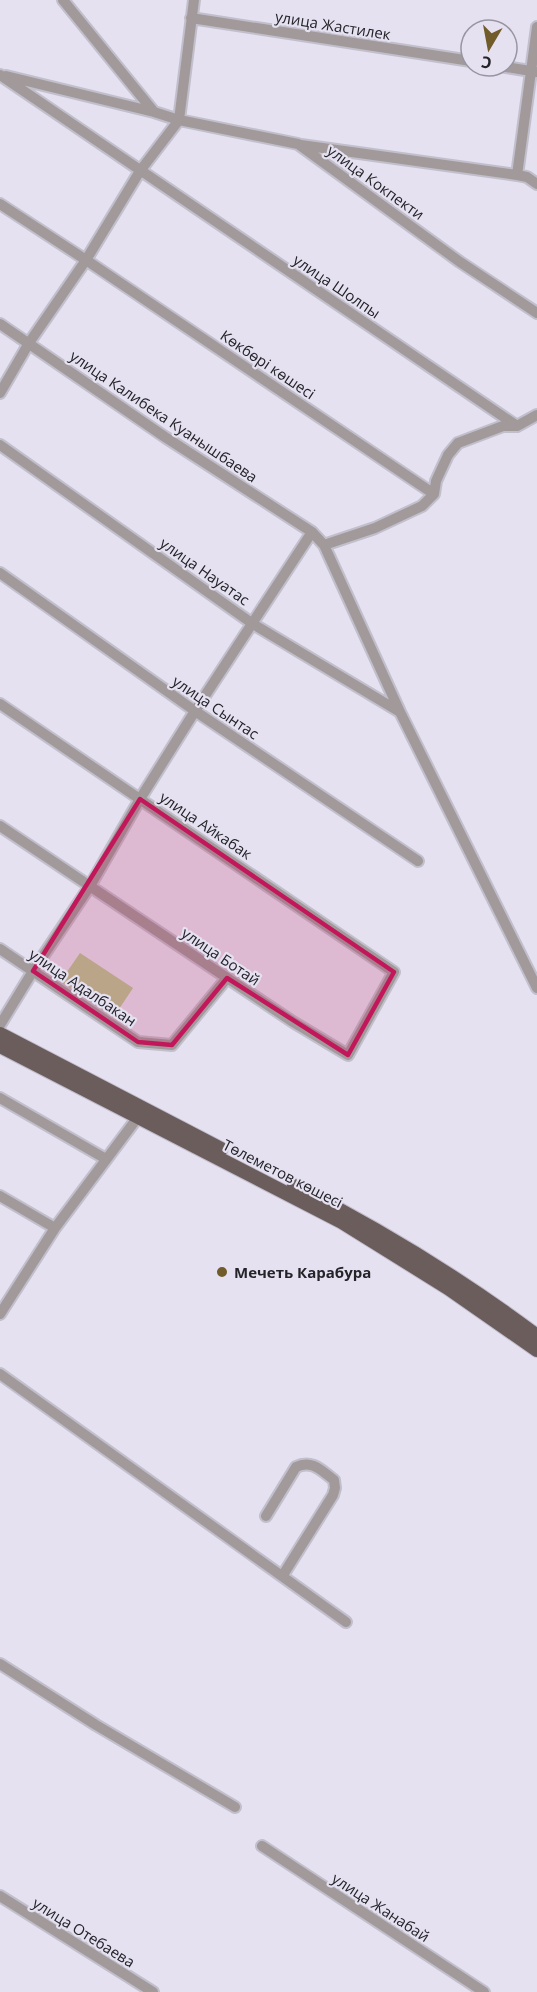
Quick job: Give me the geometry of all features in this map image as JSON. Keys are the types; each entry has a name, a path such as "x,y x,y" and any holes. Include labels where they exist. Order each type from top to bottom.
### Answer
{"main road":[{"name":"Төлеметов көшесі","path":"0,1034 347,1213 443,1270 537,1336"},
{"name":"Төлеметов көшесі","path":"0,1046 342,1222 448,1288 537,1350"}],"street":[{"path":"63,0 154,112"},
{"path":"0,393 29,343 86,260 140,171 179,120 194,0"},
{"name":"улица Жастилек","path":"191,18 459,60"},
{"path":"527,176 537,27"},
{"path":"519,69 534,71"},
{"name":"улица Кокпекти","path":"0,75 179,120 298,144 460,262 537,313"},
{"name":"улица Шолпы","path":"0,75 517,426"},
{"path":"298,144 527,176 537,184"},
{"name":"Көкбөрі көшесі","path":"0,204 434,494"},
{"name":"улица Калибека Куанышбаева","path":"0,324 165,437 312,532 324,545 400,712 537,988"},
{"path":"324,545 375,528 422,506 434,494 436,481 448,454 458,443 503,426 517,426 537,415"},
{"name":"улица Науатас","path":"0,444 253,624 400,712"},
{"path":"0,1025 90,886 140,799 195,711 312,532"},
{"name":"улица Сынтас","path":"0,573 195,711 418,861"},
{"name":"улица Айкабак","path":"0,704 394,972"},
{"name":"улица Ботай","path":"0,826 293,1022 348,1055 394,972"},
{"name":"улица Адалбакан","path":"0,949 138,1042 172,1045 227,978"},
{"path":"0,1098 106,1159"},
{"path":"0,1313 55,1228 138,1117"},
{"path":"0,1196 55,1228"},
{"path":"0,1374 346,1622"},
{"path":"266,1516 296,1467 303,1463 312,1464 334,1480 336,1488 333,1495 283,1575"},
{"path":"0,1664 96,1725 235,1808"},
{"name":"улица Жанабай","path":"262,1846 484,1992"},
{"name":"улица Отебаева","path":"0,1896 153,1992"}],"highlighted area":[{"path":"140,799 394,972 348,1055 227,978 172,1045 138,1042 33,971"}],"green space":[{"path":"80,953 133,988 113,1018 60,982"}],"place":[{"name":"Мечеть Карабура","path":"222,1272"}]}
